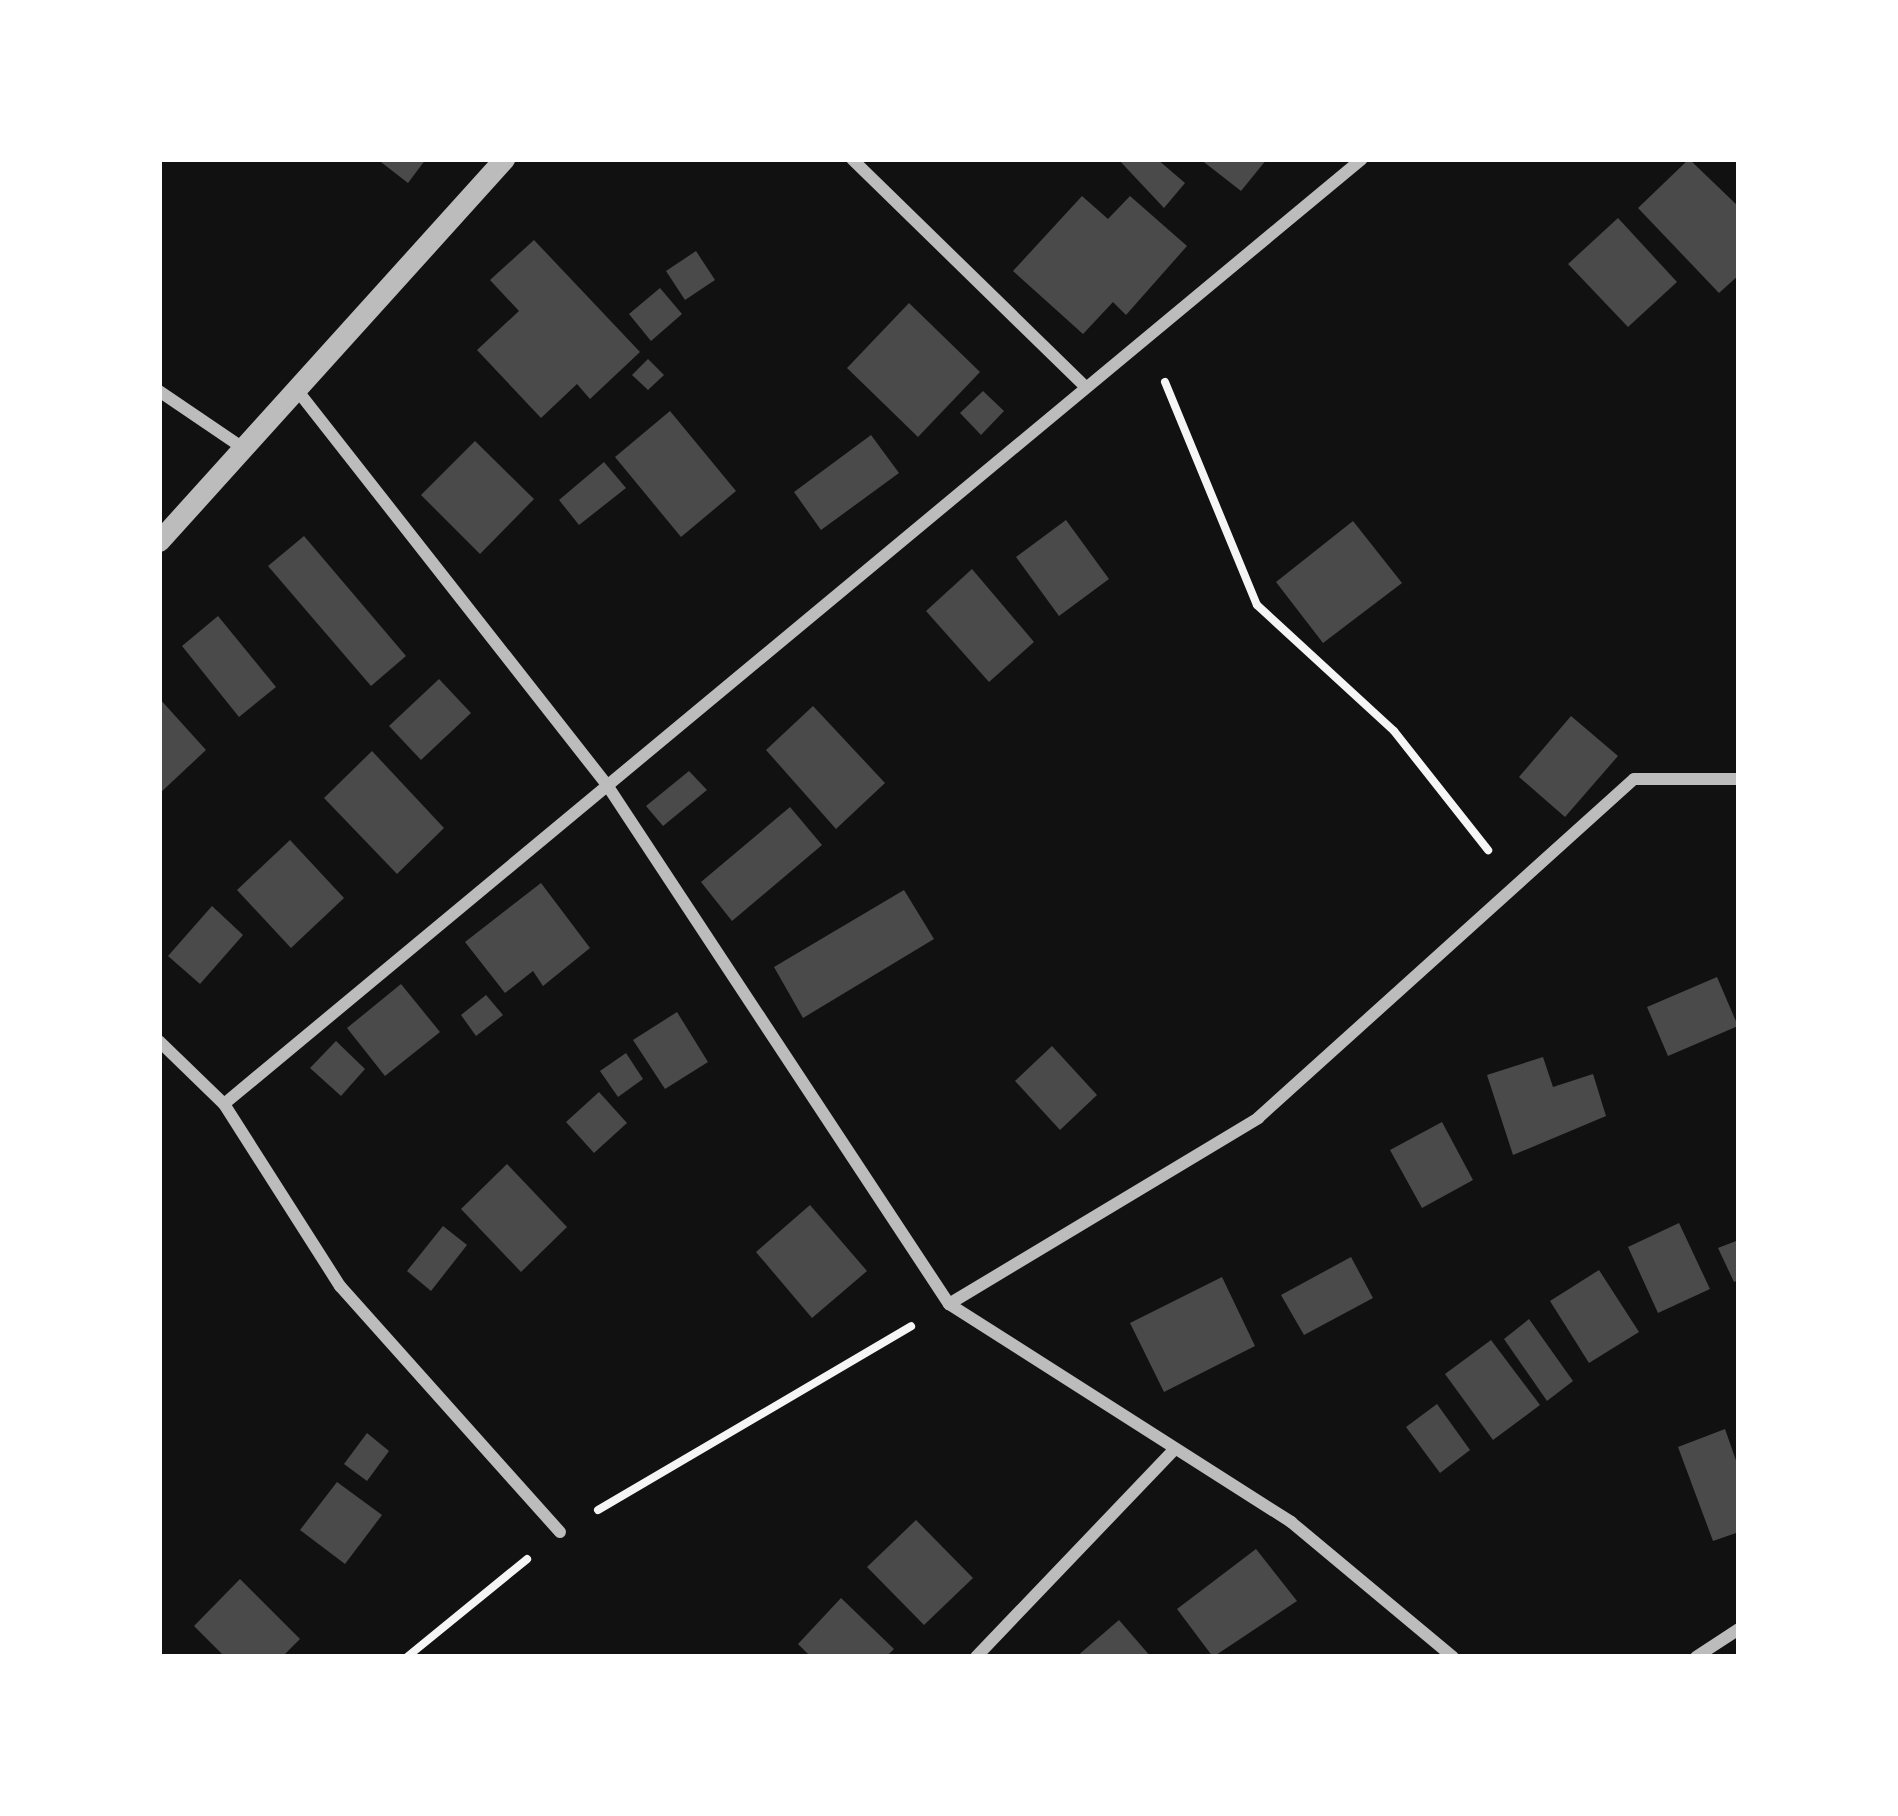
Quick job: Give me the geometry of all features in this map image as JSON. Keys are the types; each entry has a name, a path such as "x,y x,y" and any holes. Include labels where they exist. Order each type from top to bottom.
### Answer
{"street":[{"path":"159,541 504,159"},
{"path":"852,159 1085,386"},
{"path":"224,1103 1363,159"},
{"path":"297,390 607,785 950,1304 1291,1522 1453,1657"},
{"path":"159,391 244,449"},
{"path":"950,1304 1258,1118 1634,779 1739,779"},
{"path":"159,1040 224,1103 340,1286 560,1532"},
{"path":"976,1657 1174,1450"},
{"path":"1696,1657 1739,1629"}],"path":[{"path":"1147,336 1257,605 1394,731 1516,885"},
{"path":"407,1657 560,1532 950,1304"}],"building":[{"path":"377,159 426,159 408,183"},
{"path":"1118,159 1157,159 1185,183 1164,208"},
{"path":"1200,159 1267,159 1241,191"},
{"path":"1689,159 1739,207 1739,275 1719,293 1638,208"},
{"path":"1082,196 1108,219 1130,196 1187,246 1126,315 1113,302 1083,334 1013,271"},
{"path":"1618,218 1677,282 1628,327 1568,264"},
{"path":"534,240 640,352 590,399 577,384 541,418 477,350 519,311 490,280"},
{"path":"696,251 715,280 685,300 666,271"},
{"path":"660,288 682,314 651,341 629,314"},
{"path":"909,303 980,372 918,437 847,368"},
{"path":"648,359 664,375 648,390 632,375"},
{"path":"983,391 1004,411 981,435 960,413"},
{"path":"670,411 736,491 681,537 615,457"},
{"path":"871,435 899,473 821,530 794,492"},
{"path":"475,441 534,499 480,554 421,495"},
{"path":"604,462 626,488 579,525 559,500"},
{"path":"1066,520 1109,579 1059,616 1016,557"},
{"path":"1353,521 1402,583 1323,643 1276,582"},
{"path":"304,536 406,656 371,686 268,566"},
{"path":"972,569 1034,642 989,682 926,611"},
{"path":"218,616 276,687 239,717 182,646"},
{"path":"439,679 471,713 421,760 389,726"},
{"path":"159,698 206,750 159,794"},
{"path":"813,706 885,783 836,829 766,750"},
{"path":"1571,716 1618,756 1565,817 1519,777"},
{"path":"372,751 444,828 397,874 324,798"},
{"path":"689,771 707,790 663,826 646,806"},
{"path":"790,807 822,845 732,921 701,882"},
{"path":"290,840 344,898 291,948 237,890"},
{"path":"541,883 590,948 543,986 533,971 505,993 465,942"},
{"path":"904,890 934,939 803,1018 774,967"},
{"path":"212,906 243,935 200,984 168,956"},
{"path":"1717,977 1738,1026 1668,1056 1647,1007"},
{"path":"401,984 440,1032 385,1076 347,1028"},
{"path":"486,995 503,1015 476,1036 461,1015"},
{"path":"677,1012 708,1062 665,1089 633,1040"},
{"path":"336,1041 365,1069 341,1096 310,1068"},
{"path":"1052,1046 1097,1095 1060,1130 1015,1081"},
{"path":"626,1053 643,1079 618,1097 600,1071"},
{"path":"1543,1057 1553,1087 1593,1074 1606,1116 1513,1155 1487,1075"},
{"path":"599,1092 627,1123 594,1153 566,1122"},
{"path":"1442,1122 1473,1180 1422,1208 1390,1150"},
{"path":"507,1164 567,1227 521,1272 461,1209"},
{"path":"810,1205 867,1271 812,1318 756,1252"},
{"path":"1679,1223 1710,1289 1658,1313 1628,1247"},
{"path":"443,1226 467,1245 431,1291 407,1271"},
{"path":"1736,1241 1739,1280 1734,1282 1718,1248"},
{"path":"1351,1257 1373,1298 1304,1335 1281,1295"},
{"path":"1599,1270 1639,1332 1589,1363 1550,1301"},
{"path":"1222,1277 1255,1346 1164,1392 1130,1323"},
{"path":"1529,1319 1573,1381 1547,1401 1504,1339"},
{"path":"1491,1340 1540,1405 1493,1440 1445,1374"},
{"path":"1437,1404 1470,1450 1440,1473 1406,1427"},
{"path":"1725,1429 1739,1469 1739,1532 1713,1541 1678,1447"},
{"path":"367,1433 389,1451 367,1481 344,1464"},
{"path":"337,1482 382,1515 345,1564 300,1530"},
{"path":"916,1520 973,1578 924,1625 867,1567"},
{"path":"1256,1549 1297,1601 1213,1657 1177,1609"},
{"path":"240,1579 300,1639 282,1657 225,1657 194,1626"},
{"path":"841,1598 894,1649 886,1657 811,1657 798,1644"},
{"path":"1119,1620 1151,1657 1076,1657"}]}
